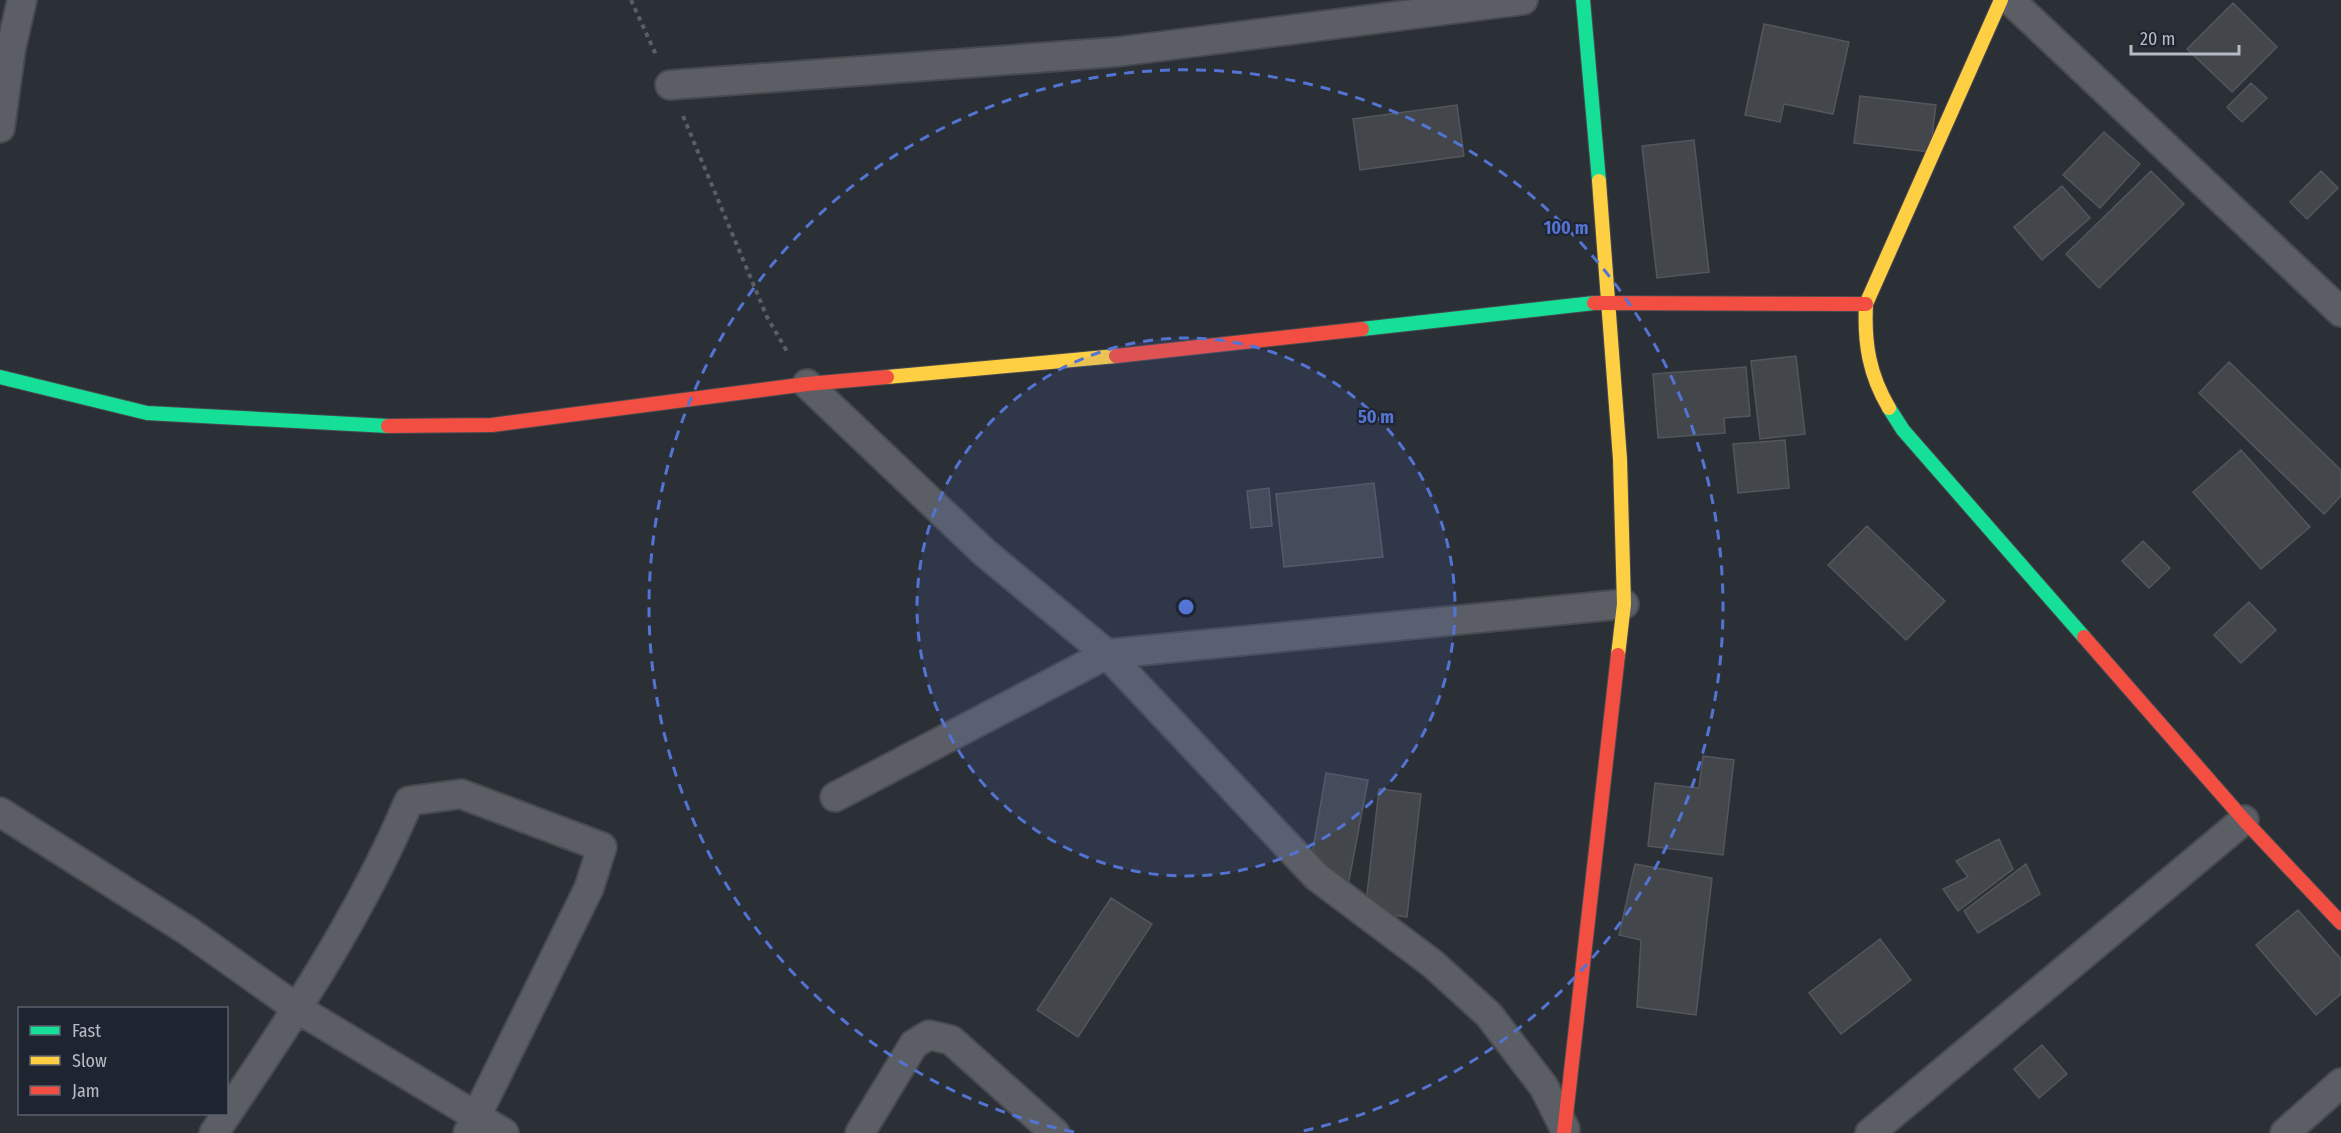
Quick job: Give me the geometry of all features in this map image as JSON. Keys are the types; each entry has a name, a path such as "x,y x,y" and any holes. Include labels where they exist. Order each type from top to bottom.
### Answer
{"street":[{"path":"0,128 22,0"},
{"path":"670,85 1116,52 1523,0"},
{"path":"1565,1131 1569,1073 1624,604 1620,459 1583,0"},
{"path":"2001,0 1866,304 1863,336 1869,369 1876,388 1903,430 2244,820 2341,923"},
{"path":"2010,0 2341,312"},
{"path":"0,377 147,413 387,426 492,425 807,384 1198,348 1609,301 1866,304"},
{"path":"807,384 985,552 1107,654 1317,877 1433,963 1489,1015 1544,1087 1565,1131"},
{"path":"835,796 1107,654 1624,604"},
{"path":"228,1112 298,1009 388,852 409,801 461,794 602,847 589,888 474,1125"},
{"path":"0,812 188,931 298,1009 474,1125 504,1133"},
{"path":"1870,1133 2244,820"},
{"path":"860,1133 914,1044 929,1035 951,1040 1055,1133"},
{"path":"2285,1133 2341,1083"},
{"path":"214,1133 226,1115"}],"path":[{"path":"632,0 767,317 807,384"}],"building":[{"path":"2233,3 2277,47 2232,92 2187,49"},
{"path":"1764,24 1849,42 1833,114 1784,104 1780,122 1745,115"},
{"path":"2251,83 2267,98 2242,122 2227,107"},
{"path":"1860,96 1936,105 1930,152 1854,143"},
{"path":"1457,105 1464,156 1360,170 1353,119"},
{"path":"2104,132 2140,164 2100,208 2063,175"},
{"path":"1694,140 1709,272 1657,278 1642,146"},
{"path":"2151,171 2184,204 2099,288 2066,254"},
{"path":"2321,171 2338,188 2307,219 2290,202"},
{"path":"2062,186 2090,218 2042,260 2014,227"},
{"path":"1796,356 1805,434 1760,439 1751,361"},
{"path":"2229,362 2341,470 2341,496 2324,514 2199,393"},
{"path":"1746,367 1750,416 1724,418 1725,433 1658,438 1653,374"},
{"path":"1785,440 1789,488 1738,493 1733,444"},
{"path":"2241,450 2310,527 2261,569 2193,492"},
{"path":"1374,483 1383,557 1284,567 1276,494"},
{"path":"1269,488 1272,526 1251,528 1247,491"},
{"path":"1867,526 1945,601 1906,640 1828,565"},
{"path":"2143,541 2170,568 2149,588 2122,561"},
{"path":"2249,602 2276,630 2241,663 2214,635"},
{"path":"1703,756 1734,760 1723,855 1648,846 1655,783 1699,788"},
{"path":"1326,773 1368,780 1347,891 1311,860"},
{"path":"1379,789 1421,794 1407,917 1365,912"},
{"path":"1999,839 2013,869 1958,911 1943,889 1968,877 1956,861"},
{"path":"1635,864 1712,878 1696,1015 1637,1007 1641,940 1619,935"},
{"path":"2026,864 2040,894 1978,933 1964,911"},
{"path":"1111,898 1152,924 1078,1037 1037,1010"},
{"path":"2298,910 2341,959 2341,994 2316,1015 2256,945"},
{"path":"1880,939 1911,980 1841,1034 1809,993"},
{"path":"2042,1045 2067,1074 2039,1098 2014,1069"}],"traffic: fast":[{"path":"1583,0 1599,181"},
{"path":"1362,329 1594,303"},
{"path":"0,377 147,413 388,426"},
{"path":"1889,408 1903,430 2084,637"}],"traffic: slow":[{"path":"1889,408 1877,383 1869,358 1866,304 2001,0"},
{"path":"1599,181 1620,459 1624,604 1618,655"},
{"path":"887,377 1116,356"}],"traffic: jam":[{"path":"1594,303 1866,304"},
{"path":"1116,356 1362,329"},
{"path":"388,426 492,425 807,384 887,377"},
{"path":"2084,637 2244,820 2341,923"},
{"path":"1564,1133 1618,655"}]}
